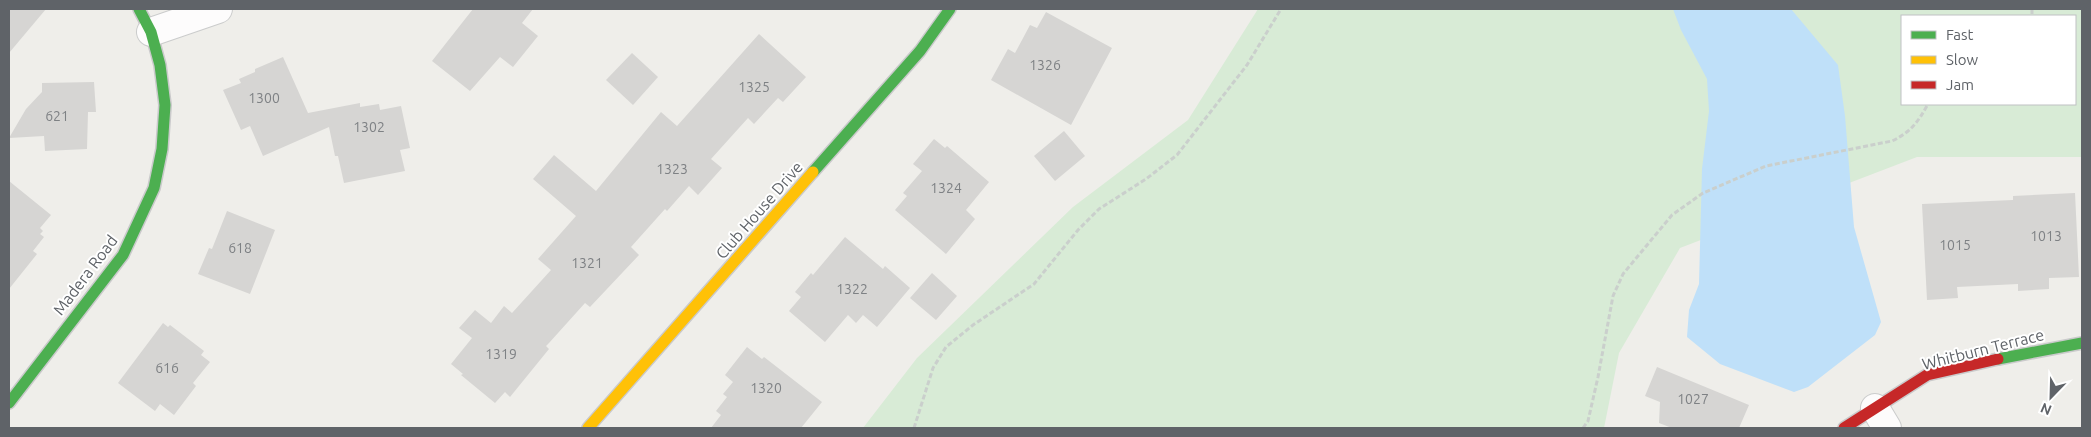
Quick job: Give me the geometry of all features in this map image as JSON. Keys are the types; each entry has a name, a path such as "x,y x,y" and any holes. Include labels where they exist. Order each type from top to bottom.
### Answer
{"street":[{"path":"145,21 218,9"},
{"name":"Club House Drive","path":"588,428 920,51 950,9"},
{"name":"Madera Road","path":"9,403 124,255 154,188 162,149 165,105 160,65 145,21"},
{"name":"Whitburn Terrace","path":"1844,428 1881,418 1927,375 2082,343"}],"path":[{"path":"914,428 933,368 946,347 973,325 1034,284 1078,230 1099,209 1146,179 1176,154 1247,65 1281,9"},
{"path":"1583,428 1588,421 1598,377 1613,296 1623,274 1672,215 1702,193 1766,166 1892,141 1906,134 1927,105"}],"green space":[{"path":"1258,9 2082,9 2082,157 1917,157 1680,248 1619,353 1604,428 863,428 917,358 1073,207 1188,120"}],"water":[{"path":"1673,9 1791,9 1838,65 1845,116 1854,227 1881,322 1875,335 1808,387 1794,392 1720,364 1687,337 1689,310 1699,284 1702,169 1709,111 1707,79 1681,30"}],"building":[{"path":"9,9 46,9 9,53"},
{"path":"473,9 533,9 522,23 538,36 513,67 500,57 470,91 432,61"},
{"path":"1046,12 1112,48 1071,125 991,80 1008,49 1015,53 1030,25 1037,28"},
{"path":"759,34 806,77 783,102 778,98 754,124 748,118 711,159 722,168 698,195 689,186 667,211 665,209 631,247 639,255 590,307 585,303 546,346 549,349 510,397 505,392 495,403 461,375 463,374 451,364 472,338 459,328 475,310 491,323 504,306 512,313 551,270 538,259 576,216 533,179 554,155 596,191 661,112 677,126"},
{"path":"632,53 658,77 633,105 606,80"},
{"path":"283,57 308,113 360,103 360,107 379,104 380,110 401,106 410,148 400,150 405,171 344,183 338,156 335,156 329,127 263,156 250,126 241,130 223,90 241,83 239,79 255,72 255,69"},
{"path":"94,82 96,112 88,112 87,149 45,151 44,136 9,138 26,109 42,92 42,83"},
{"path":"1064,131 1085,156 1055,181 1034,156"},
{"path":"934,139 945,148 947,146 989,182 966,210 975,219 946,254 895,210 907,196 903,193 922,171 913,164"},
{"path":"9,181 51,215 40,228 43,231 40,234 44,237 33,251 37,254 9,289"},
{"path":"2075,193 2079,277 2049,278 2049,289 2018,291 2018,284 1957,287 1958,298 1927,300 1922,204 2013,200 2013,196"},
{"path":"227,211 275,230 250,294 198,274 209,248 212,249"},
{"path":"845,237 883,269 885,266 910,288 877,327 863,315 856,323 848,315 825,342 789,311 801,297 795,292 811,273 813,275"},
{"path":"932,273 957,296 936,320 910,298"},
{"path":"163,323 168,327 170,325 204,351 201,355 210,362 193,383 196,386 174,415 160,404 155,411 118,383"},
{"path":"747,347 762,359 764,357 822,402 801,428 711,428 721,415 716,411 727,397 723,394 733,382 725,375"},
{"path":"1657,367 1749,405 1739,428 1672,428 1659,423 1660,402 1645,396"}],"traffic: fast":[{"path":"9,403 123,255 154,188 162,149 165,105 160,65 151,32 139,9"},
{"path":"813,172 920,51 950,9"},
{"path":"1998,359 2082,343"}],"traffic: slow":[{"path":"588,428 813,172"}],"traffic: jam":[{"path":"1844,428 1927,375 1998,359"}]}
